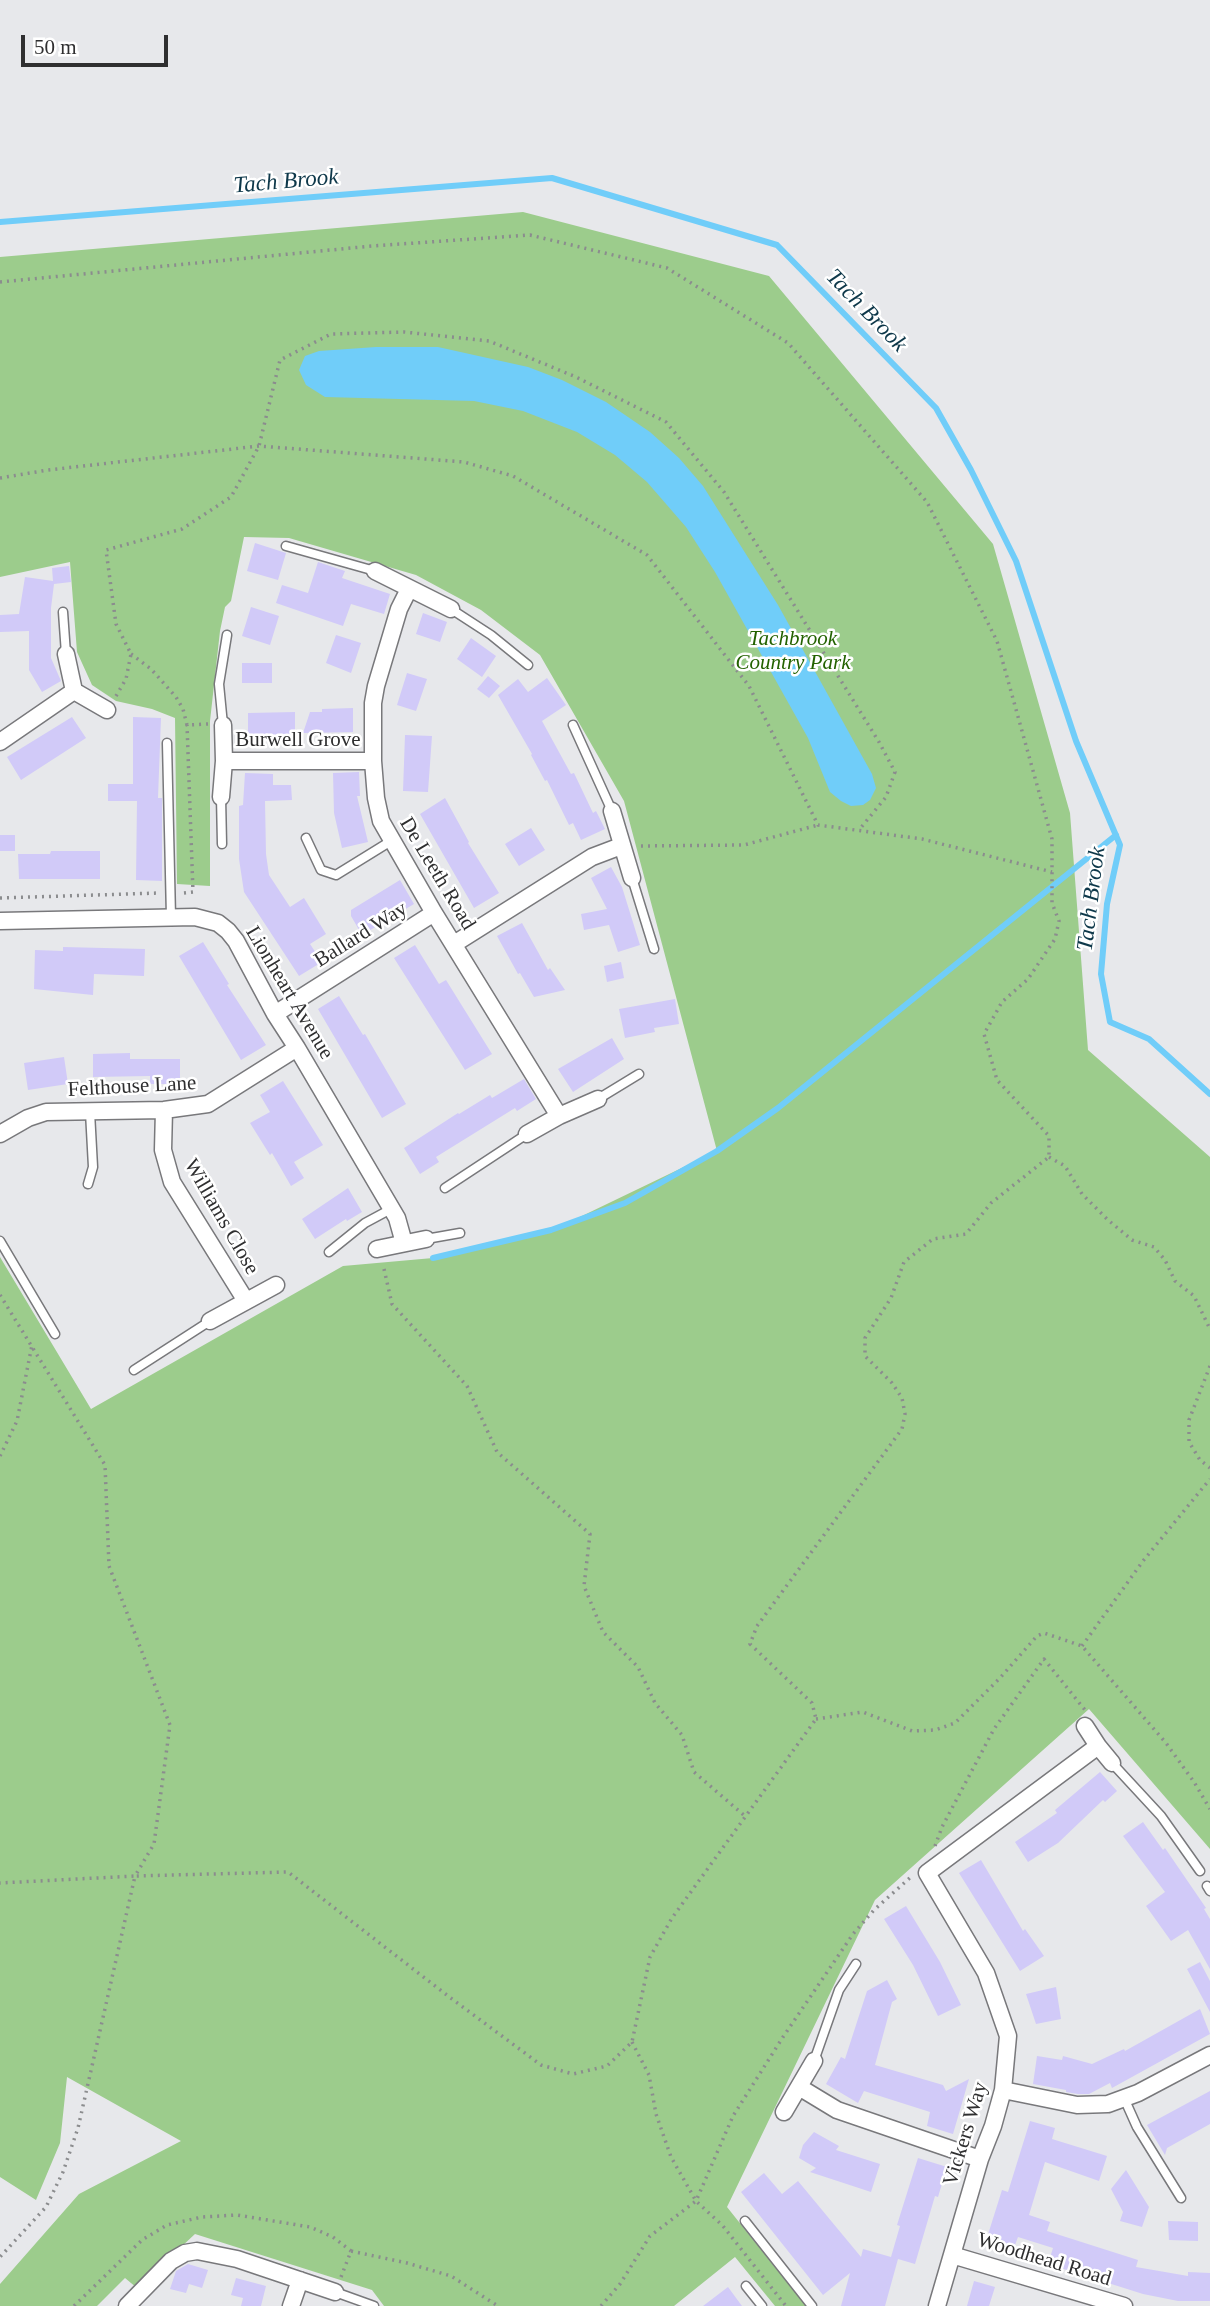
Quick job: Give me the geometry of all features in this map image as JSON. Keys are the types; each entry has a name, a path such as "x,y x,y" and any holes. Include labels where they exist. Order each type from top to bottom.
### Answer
{"street":[{"path":"375,571 451,609"},
{"name":"De Leeth Road","path":"409,589 399,609 373,703 373,761 382,821 391,841 559,1116"},
{"path":"66,654 74,691 107,710"},
{"path":"0,742 74,691"},
{"name":"Burwell Grove","path":"221,797 223,725"},
{"name":"Burwell Grove","path":"224,761 373,761"},
{"path":"612,811 632,878"},
{"path":"454,944 592,857 621,846"},
{"name":"Ballard Way","path":"275,1014 435,913"},
{"name":"Lionheart Avenue","path":"0,921 171,917 206,919 218,923 236,941 275,1014 397,1218 404,1243"},
{"name":"Felthouse Lane","path":"0,1135 28,1118 46,1112 164,1110 208,1104 297,1048"},
{"path":"527,1134 559,1116 598,1100"},
{"name":"Williams Close","path":"164,1110 163,1150 172,1182 246,1301"},
{"path":"377,1249 426,1239"},
{"name":"Williams Close","path":"210,1321 276,1285"},
{"path":"1084,1726 1112,1763"},
{"name":"Vickers Way","path":"937,2306 1003,2090 1009,2036 986,1973 927,1873 1098,1746"},
{"path":"1003,2090 1077,2105 1108,2104 1210,2055"},
{"path":"784,2112 814,2061"},
{"path":"799,2087 837,2110 980,2160"},
{"path":"127,2306 171,2261 185,2253 197,2251 237,2259 335,2292"},
{"name":"Woodhead Road","path":"952,2255 1124,2306"},
{"path":"291,2306 300,2280"}],"lane":[{"path":"286,546 375,571"},
{"path":"451,609 491,635 528,666"},
{"path":"63,612 66,654"},
{"path":"223,725 219,684 227,635"},
{"path":"572,725 612,811"},
{"path":"167,743 171,917"},
{"path":"221,797 222,844"},
{"path":"306,838 321,870 336,875 391,841"},
{"path":"632,878 654,949"},
{"path":"598,1100 639,1074"},
{"path":"88,1184 93,1167 90,1112"},
{"path":"445,1188 527,1134"},
{"path":"330,1252 365,1223 391,1209"},
{"path":"426,1239 460,1233"},
{"path":"0,1241 55,1334"},
{"path":"134,1370 210,1321"},
{"path":"1112,1763 1161,1816 1200,1871"},
{"path":"814,2061 839,1990 856,1964"},
{"path":"1124,2098 1137,2127 1181,2198"},
{"path":"745,2221 813,2306"},
{"path":"746,2286 762,2306"},
{"path":"335,2292 374,2306"}],"path":[{"path":"0,282 359,247 530,234 667,268 788,343 927,502 997,641 1052,839 1052,903 1059,921 1055,939 1028,979 1002,1002 984,1034 997,1080 1049,1136 1049,1157"},
{"path":"0,898 193,892 187,725 183,709 151,669 131,654 116,624 106,550 182,529 231,497 259,446 280,360 331,334 404,332 489,341 576,377 666,422 724,492 895,772 886,797 859,830"},
{"path":"0,478 259,446 464,462 513,476 646,555 749,686 818,825"},
{"path":"107,710 126,679 131,654"},
{"path":"187,725 223,725"},
{"path":"621,846 744,845 818,825 922,839 1052,872"},
{"path":"1049,1157 1066,1166 1082,1194 1108,1220 1132,1240 1154,1247 1165,1260 1175,1281 1194,1296 1210,1329"},
{"path":"816,1719 812,1703 750,1644 757,1626 902,1429 905,1414 902,1398 892,1383 865,1356 865,1338 891,1298 904,1262 933,1239 966,1234 991,1203 1049,1157"},
{"path":"384,1269 392,1304 467,1385 497,1452 590,1534 584,1587 603,1632 638,1667 654,1703 682,1735 694,1772 746,1816"},
{"path":"0,1295 105,1465 109,1566 170,1725 155,1844 135,1876 78,2128 63,2172 46,2207 0,2257"},
{"path":"0,1456 17,1421 32,1345"},
{"path":"1210,1366 1188,1420 1189,1443 1200,1460 1210,1468"},
{"path":"1082,1646 1143,1561 1210,1479"},
{"path":"0,1883 288,1872 541,2064 573,2074 607,2066 632,2042 650,1957 672,1918 816,1719 863,1712 912,1731 935,1730 955,1723 1037,1636 1044,1633 1082,1646 1166,1743 1210,1809"},
{"path":"601,2306 620,2284 650,2236 696,2201 733,2116 853,1934 873,1910"},
{"path":"632,2042 649,2075 656,2114 671,2157 696,2201 723,2226 786,2306"},
{"path":"335,2292 351,2251 451,2276 498,2306"}],"green space":[{"name":"Tachbrook Country Park","path":"523,212 769,276 993,544 1070,813 1088,1050 1210,1157 1210,1849 1089,1709 875,1900 727,2207 806,2306 775,2306 735,2257 674,2306 384,2306 372,2290 195,2234 137,2288 125,2278 97,2306 0,2306 0,2284 79,2194 181,2141 67,2077 60,2143 36,2200 0,2177 0,1257 91,1409 343,1266 433,1258 557,1228 717,1151 624,801 540,655 481,610 416,575 289,538 244,537 231,601 225,607 220,631 210,721 210,886 177,884 175,718 152,709 116,701 92,685 77,652 70,562 0,577 0,257"}],"water":[{"path":"438,347 528,367 606,402 650,432 679,458 703,486 778,605 872,774 876,788 870,800 863,805 851,806 830,792 808,738 715,572 686,527 647,482 615,455 577,432 523,411 474,401 325,397 306,385 299,370 305,356 319,351"}],"building":[{"path":"255,543 286,553 278,580 247,571"},
{"path":"318,562 345,571 342,578 390,594 384,614 351,604 343,626 276,603 282,585 308,593"},
{"path":"69,566 71,582 54,584 51,608 51,658 61,681 42,692 29,670 29,631 0,632 0,615 19,614 25,577 53,581 52,568"},
{"path":"251,607 279,616 270,645 242,636"},
{"path":"423,613 447,622 440,642 416,634"},
{"path":"336,635 361,643 351,673 326,663"},
{"path":"471,638 496,656 482,677 457,659"},
{"path":"242,663 272,663 272,683 242,683"},
{"path":"407,673 427,679 416,711 397,705"},
{"path":"488,676 500,686 489,698 477,689"},
{"path":"547,678 566,705 542,721 571,774 574,773 593,813 596,811 605,829 581,840 573,823 569,825 547,780 545,781 498,695 518,679 528,692"},
{"path":"353,708 353,732 303,733 310,712"},
{"path":"295,712 295,736 248,737 248,713"},
{"path":"72,717 86,738 21,780 7,757"},
{"path":"133,717 161,718 158,798 162,798 162,881 136,880 137,801 108,801 108,784 133,784"},
{"path":"405,735 432,736 428,792 403,791"},
{"path":"359,772 360,796 357,796 368,842 342,848 334,813 333,773"},
{"path":"245,773 273,774 273,785 291,785 292,800 265,801 269,875 290,907 304,898 326,934 310,944 322,962 299,976 244,892 239,859 239,806 243,805"},
{"path":"445,798 468,843 499,893 474,908 420,814"},
{"path":"531,828 545,850 519,866 505,844"},
{"path":"0,835 15,835 15,851 0,851"},
{"path":"51,851 100,851 100,879 19,879 18,854 50,854"},
{"path":"611,867 622,887 640,945 618,952 609,925 584,930 581,914 607,909 591,878"},
{"path":"400,880 414,904 362,935 351,916 351,910"},
{"path":"522,923 548,970 550,968 565,990 534,997 520,973 518,974 497,936"},
{"path":"203,942 266,1045 241,1060 179,956"},
{"path":"415,945 439,984 446,980 492,1054 465,1070 394,958"},
{"path":"63,947 145,949 144,976 94,974 93,995 34,989 35,950 63,951"},
{"path":"621,962 624,978 607,982 604,966"},
{"path":"339,996 406,1104 382,1118 318,1009"},
{"path":"675,999 679,1024 654,1028 655,1032 625,1038 619,1009"},
{"path":"612,1038 624,1059 573,1092 558,1069"},
{"path":"130,1053 130,1059 180,1059 180,1084 150,1084 150,1076 93,1077 93,1054"},
{"path":"64,1057 68,1084 28,1090 24,1063"},
{"path":"524,1079 536,1099 517,1111 515,1108 436,1157 439,1162 420,1174 404,1148 458,1113 490,1095 492,1098"},
{"path":"283,1081 323,1145 294,1162 304,1178 291,1186 250,1123 270,1112 260,1095"},
{"path":"348,1188 362,1212 315,1239 302,1219"},
{"path":"1100,1772 1117,1791 1105,1802 1103,1800 1058,1843 1028,1862 1015,1842 1057,1813 1055,1810"},
{"path":"1143,1822 1163,1850 1165,1848 1206,1908 1204,1909 1210,1919 1210,1969 1188,1930 1171,1941 1146,1906 1165,1892 1123,1836"},
{"path":"981,1860 1023,1931 1025,1929 1044,1956 1020,1971 959,1873"},
{"path":"906,1906 940,1962 961,2005 938,2016 913,1965 884,1919"},
{"path":"1200,1962 1210,1981 1210,2012 1187,1969"},
{"path":"887,1980 897,1999 892,2002 875,2065 943,2085 946,2091 969,2079 953,2134 927,2126 930,2112 864,2091 858,2103 826,2084 841,2057 845,2059 867,1991"},
{"path":"1056,1987 1061,2019 1036,2024 1026,1994"},
{"path":"1200,2009 1210,2034 1112,2088 1110,2083 1089,2094 1078,2094 1033,2084 1037,2056 1062,2060 1063,2056 1092,2064 1124,2049 1125,2051"},
{"path":"1210,2091 1210,2124 1167,2148 1165,2155 1147,2125"},
{"path":"1030,2121 1055,2128 1052,2139 1107,2156 1099,2181 1045,2162 1029,2215 1050,2222 1047,2231 1138,2260 1136,2267 1188,2276 1188,2272 1210,2273 1210,2301 1178,2301 1143,2294 1048,2264 1053,2248 1018,2237 1012,2253 985,2244 1002,2190 1008,2192"},
{"path":"814,2132 839,2146 836,2150 880,2164 871,2192 810,2172 816,2168 799,2158 803,2145"},
{"path":"918,2158 947,2167 938,2197 935,2196 915,2264 898,2259 885,2306 841,2306 850,2273 823,2295 741,2192 764,2173 782,2194 798,2181 861,2257 863,2249 891,2257 900,2226 897,2225"},
{"path":"1126,2170 1149,2207 1142,2227 1120,2221 1123,2212 1111,2189"},
{"path":"1168,2221 1198,2222 1198,2241 1169,2240"},
{"path":"188,2264 208,2270 202,2288 189,2284 186,2293 170,2289 176,2271"},
{"path":"236,2278 266,2286 261,2306 241,2306 243,2298 231,2295"},
{"path":"974,2281 995,2287 989,2306 967,2306"},
{"path":"728,2287 742,2306 703,2306"}],"waterway":[{"name":"Tach Brook","path":"0,222 552,178 777,245 936,408 971,470 1016,561 1076,741 1120,845 1107,904 1101,974 1110,1022 1149,1039 1210,1094"},
{"path":"433,1258 551,1230 625,1203 717,1151 778,1108 1116,835"}]}
